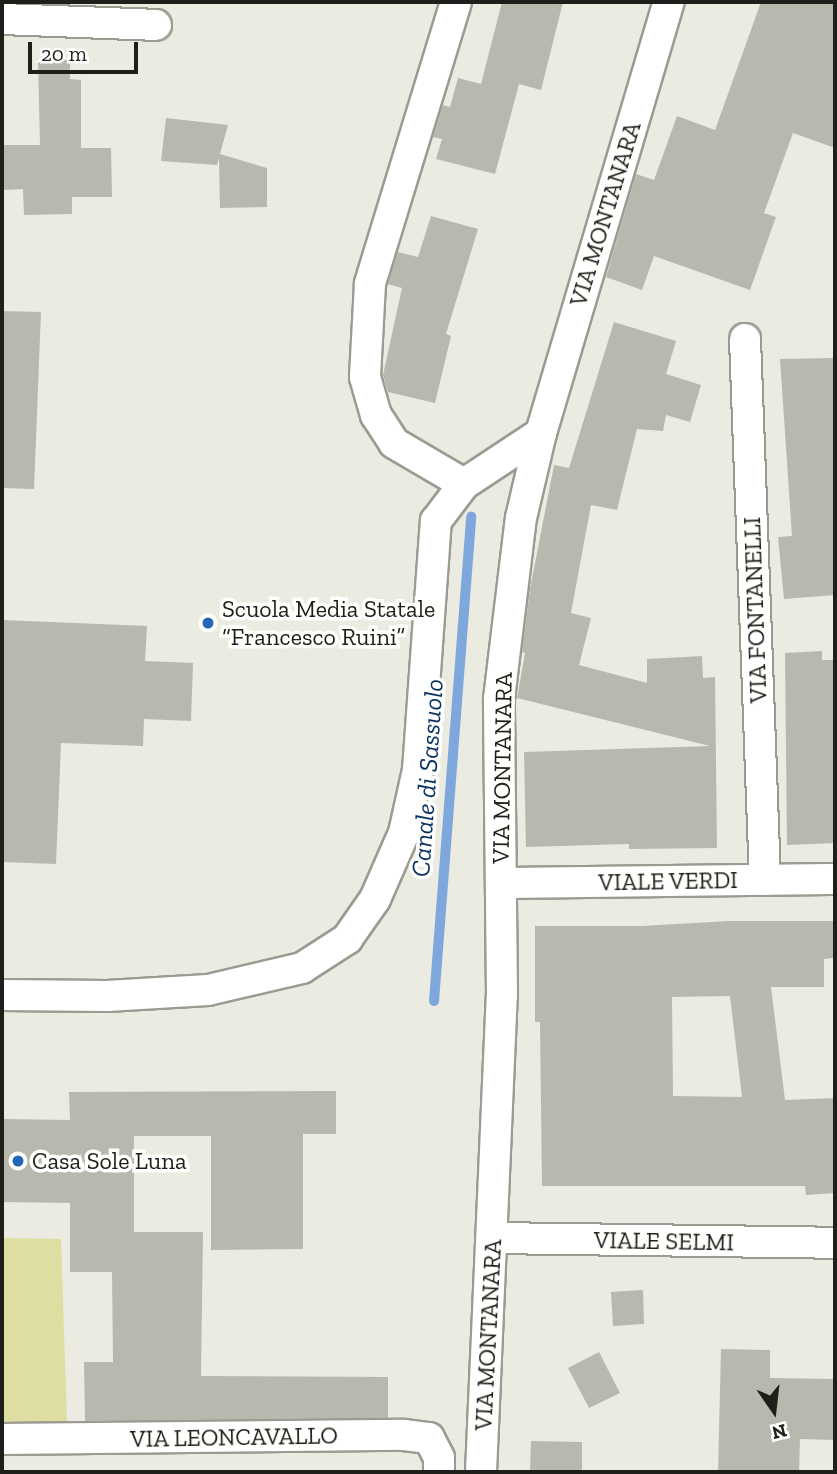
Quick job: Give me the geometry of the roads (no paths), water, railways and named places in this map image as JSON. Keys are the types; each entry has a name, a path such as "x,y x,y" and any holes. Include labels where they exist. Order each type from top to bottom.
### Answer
{"street":[{"path":"456,2 370,284 365,377 376,415 394,443 464,484"},
{"name":"VIA MONTANARA","path":"481,1472 502,996 499,699 521,518 541,433 669,2"},
{"path":"2,19 156,26"},
{"name":"VIA FONTANELLI","path":"745,339 765,880"},
{"path":"2,995 107,996 208,990 302,968 347,939 375,899 404,834 418,770 436,521 464,484 541,433"},
{"name":"VIALE VERDI","path":"501,883 835,879"},
{"name":"VIALE SELMI","path":"492,1238 835,1243"},
{"name":"VIA LEONCAVALLO","path":"2,1439 404,1435 429,1438 439,1458 439,1472"}],"waterway":[{"name":"Canale di Sassuolo","path":"434,1001 471,516"}],"place":[{"name":"Scuola Media Statale “Francesco Ruini”","path":"208,623"},
{"name":"Casa Sole Luna","path":"18,1161"}]}
